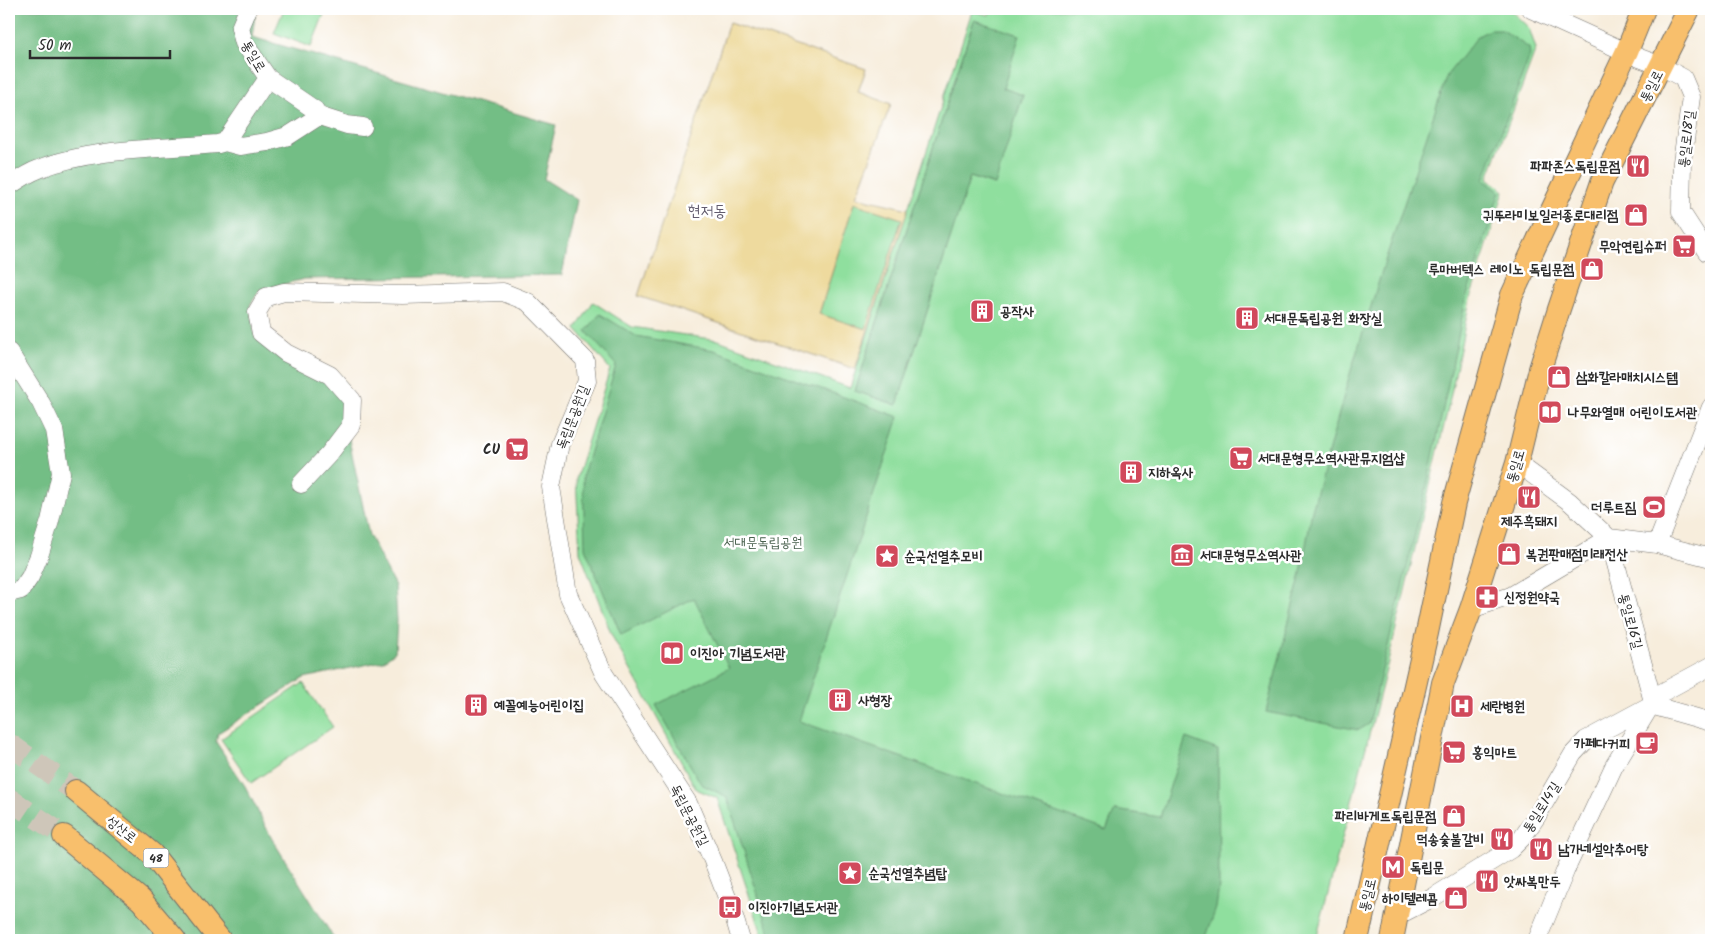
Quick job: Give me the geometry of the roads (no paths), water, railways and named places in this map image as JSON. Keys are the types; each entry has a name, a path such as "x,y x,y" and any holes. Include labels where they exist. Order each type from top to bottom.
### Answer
{"main road":[{"name":"통일로","path":"1360,939 1454,503 1512,295 1627,51 1644,9"},
{"name":"통일로","path":"1392,940 1443,683 1471,609 1517,463 1540,369 1602,182 1689,9"},
{"name":"성산로","path":"76,792 152,854 220,940"},
{"path":"64,836 141,900 176,940"}],"street":[{"name":"통일로","path":"225,142 268,78 244,43 240,28 248,9"},
{"path":"1531,9 1627,51"},
{"name":"통일로18길","path":"1627,51 1684,78 1691,97 1682,162 1681,212 1707,252 1711,253"},
{"path":"268,78 315,110 319,116 363,127"},
{"path":"9,186 38,169 70,159 225,142 240,146 267,142 288,136 319,116"},
{"name":"독립문공원길","path":"301,484 329,454 351,425 352,400 330,375 286,352 260,333 257,312 266,297 284,292 403,295 503,292 528,302 585,360 587,381 560,444 551,487 568,594 604,674 688,802 734,913 741,940"},
{"path":"9,352 41,402 54,430 61,473 50,520 39,556 30,577 21,590 9,593"},
{"path":"1658,544 1711,407"},
{"path":"1517,463 1570,502 1609,538 1658,544 1711,558"},
{"path":"1471,609 1511,596 1609,538"},
{"name":"통일로16길","path":"1609,538 1652,702"},
{"name":"통일로14길","path":"1397,916 1432,898 1510,848 1522,838 1535,820 1574,754 1586,740 1711,666"},
{"path":"1537,940 1566,868 1610,775 1652,702 1711,722"}],"tunnel":[{"path":"9,744 76,791"},
{"path":"9,799 64,836"}],"place":[{"name":"파파존스독립문점","path":"1638,166"},
{"name":"귀뚜라미보일러종로대리점","path":"1636,215"},
{"name":"무악연립슈퍼","path":"1684,246"},
{"name":"루마버텍스 레이노 독립문점","path":"1592,269"},
{"name":"공작사","path":"982,311"},
{"name":"서대문독립공원 화장실","path":"1247,318"},
{"name":"삼화칼라매치시스템","path":"1559,377"},
{"name":"나무와열매 어린이도서관","path":"1550,412"},
{"name":"CU","path":"517,449"},
{"name":"서대문형무소역사관뮤지엄샵","path":"1241,458"},
{"name":"지하옥사","path":"1131,472"},
{"name":"제주흑돼지","path":"1529,497"},
{"name":"더루트짐","path":"1654,507"},
{"name":"복권판매점미래전산","path":"1509,554"},
{"name":"서대문형무소역사관","path":"1182,555"},
{"name":"순국선열추모비","path":"887,556"},
{"name":"신정원약국","path":"1487,597"},
{"name":"이진아 기념도서관","path":"672,653"},
{"name":"사형장","path":"840,700"},
{"name":"예꼴예능어린이집","path":"476,705"},
{"name":"세란병원","path":"1462,706"},
{"name":"카페다커피","path":"1647,743"},
{"name":"홍익마트","path":"1454,752"},
{"name":"파리바게뜨독립문점","path":"1454,816"},
{"name":"덕송숯불갈비","path":"1502,839"},
{"name":"남가네설악추어탕","path":"1541,849"},
{"name":"독립문","path":"1393,867"},
{"name":"순국선열추념탑","path":"850,873"},
{"name":"앗싸복만두","path":"1487,881"},
{"name":"하이텔레콤","path":"1456,898"},
{"name":"이진아기념도서관","path":"730,907"}],"district":[{"name":"현저동","path":"707,210"}],"park label":[{"name":"서대문독립공원","path":"763,542"}]}
